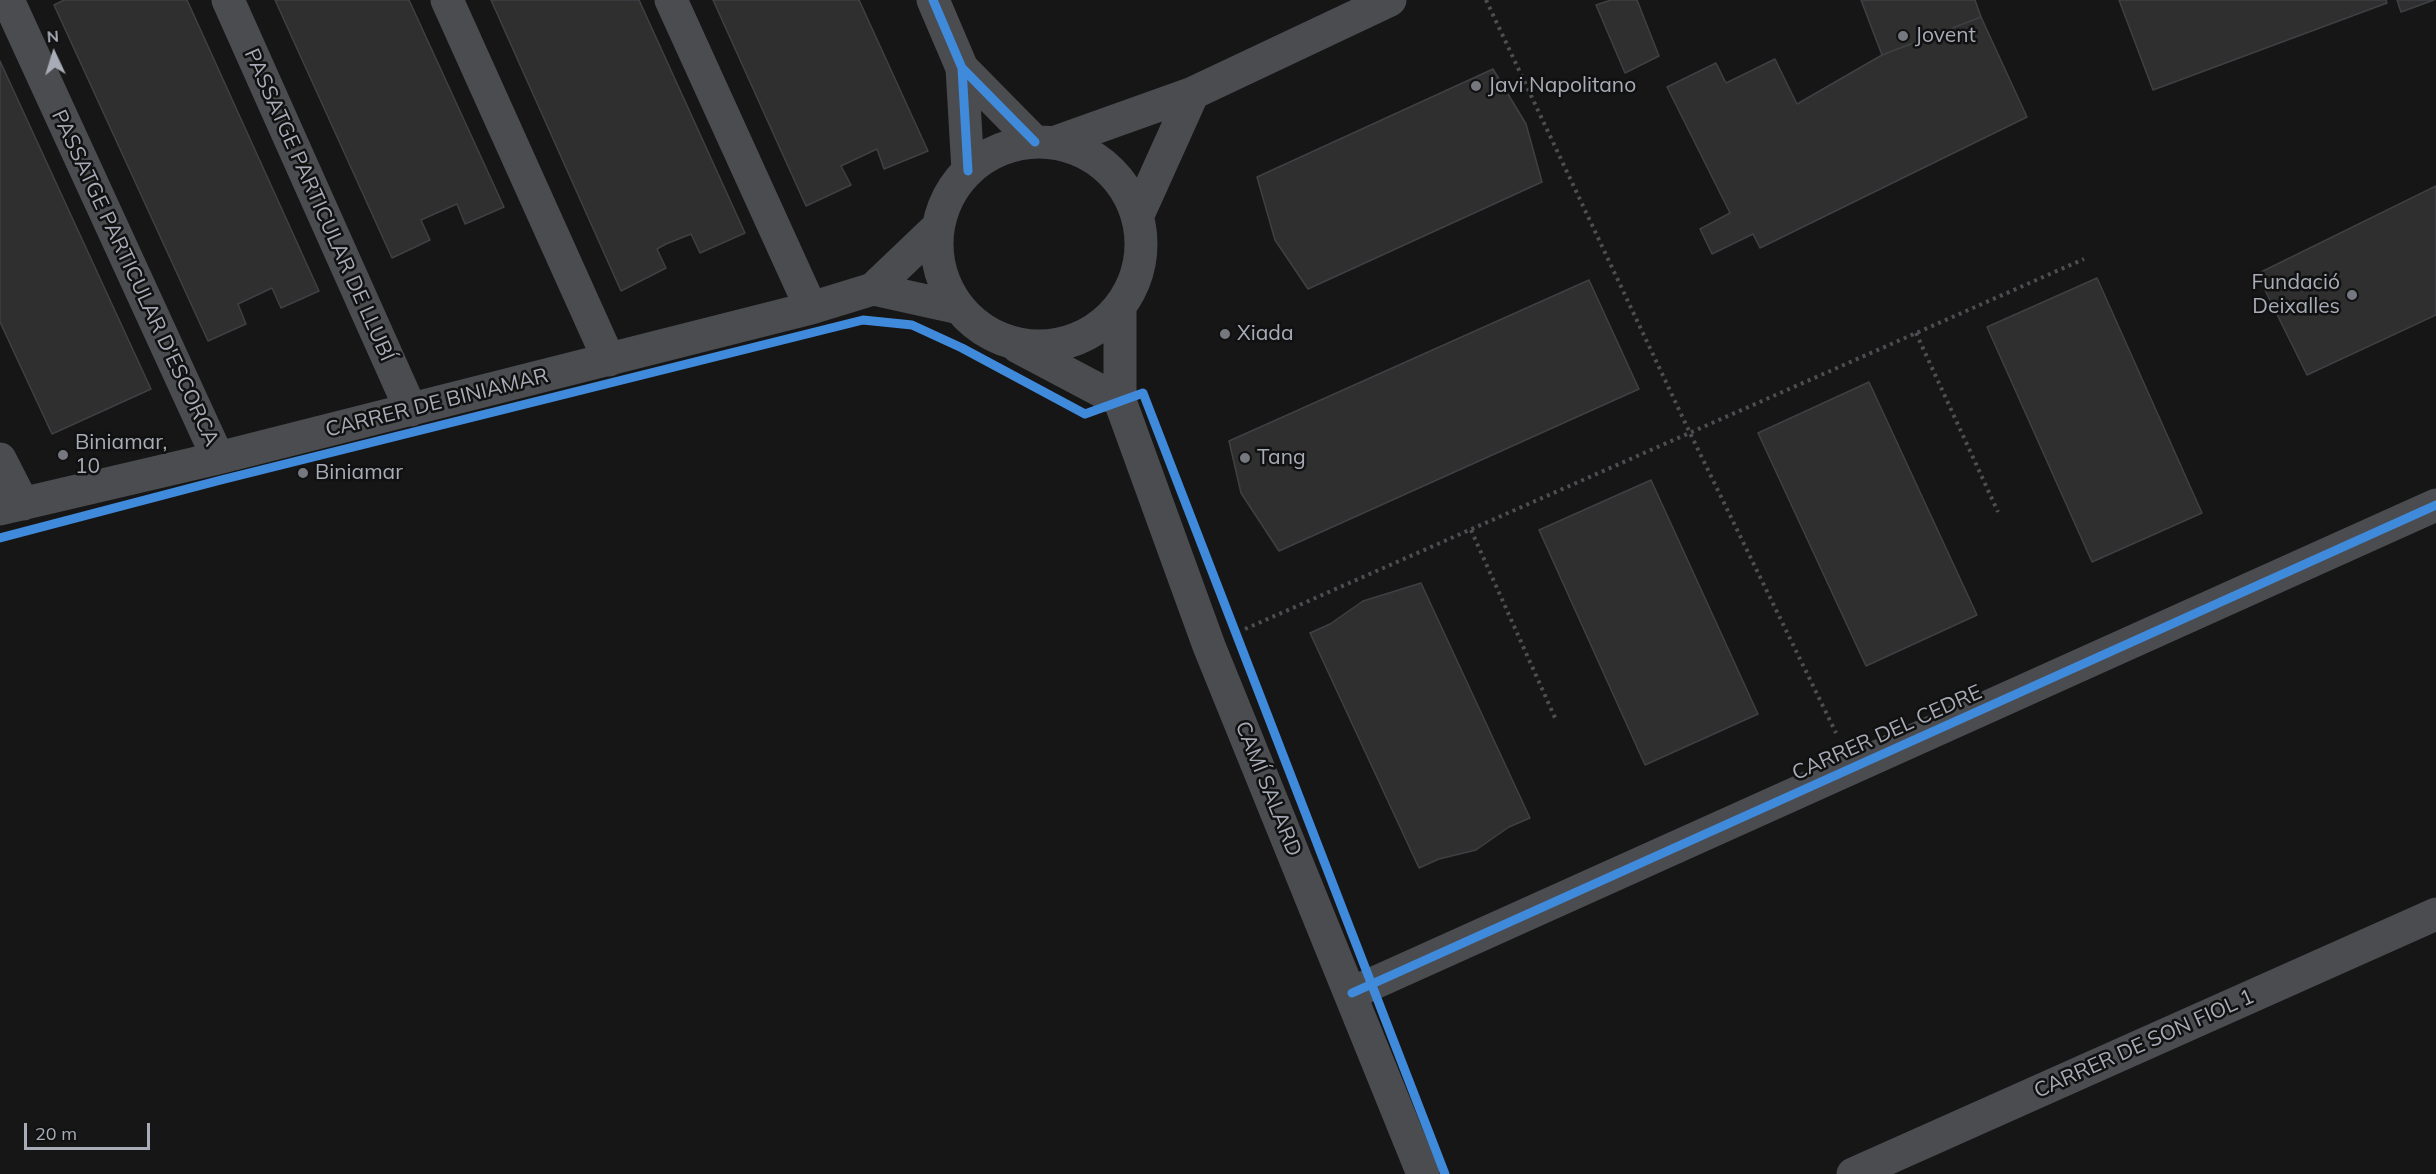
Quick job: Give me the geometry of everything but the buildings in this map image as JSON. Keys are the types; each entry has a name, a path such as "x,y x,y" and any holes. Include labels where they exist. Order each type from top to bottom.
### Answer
{"street":[{"name":"PASSATGE PARTICULAR D'ESCORCA","path":"8,0 218,458"},
{"name":"PASSATGE PARTICULAR DE LLUBÍ","path":"228,0 411,410"},
{"path":"447,0 609,360"},
{"path":"671,0 811,308"},
{"path":"933,0 962,68 968,171"},
{"path":"1120,401 982,329 959,308 944,283 937,256 938,227 949,197 968,171 988,156 1011,146 1044,142 1193,93 1390,0"},
{"path":"962,68 1044,142 1081,151 1106,166 1126,189 1138,215 1142,248 1136,280 1120,308 1097,329 1071,342 1041,347 1011,343"},
{"path":"1138,215 1193,93"},
{"name":"CARRER DE BINIAMAR","path":"12,507 411,410 811,308 873,289 938,227"},
{"name":"CARRER DE BINIAMAR","path":"873,289 959,308"},
{"name":"CAMÍ SALARD","path":"1120,308 1120,401 1209,646 1424,1174"},
{"path":"0,459 12,507"},
{"name":"CARRER DEL CEDRE","path":"1352,993 2436,505"},
{"name":"CARRER DE SON FIOL 1","path":"1853,1174 2436,914"}],"path":[{"path":"1486,0 1690,433 1853,768"},
{"path":"1209,646 2084,259"},
{"path":"1916,333 1998,512"},
{"path":"1471,530 1556,720"}],"cycle path":[{"path":"933,0 962,68 968,171"},
{"path":"962,68 1035,142"},
{"path":"0,538 221,480 863,320 912,325 962,348 1085,414 1143,393 1445,1174"},
{"path":"1352,993 2436,505"}],"place":[{"name":"Jovent","path":"1903,36"},
{"name":"Javi Napolitano","path":"1476,86"},
{"name":"Fundació Deixalles","path":"2352,295"},
{"name":"Xiada","path":"1225,334"},
{"name":"Biniamar, 10","path":"63,455"},
{"name":"Tang","path":"1245,458"},
{"name":"Biniamar","path":"303,473"}]}
